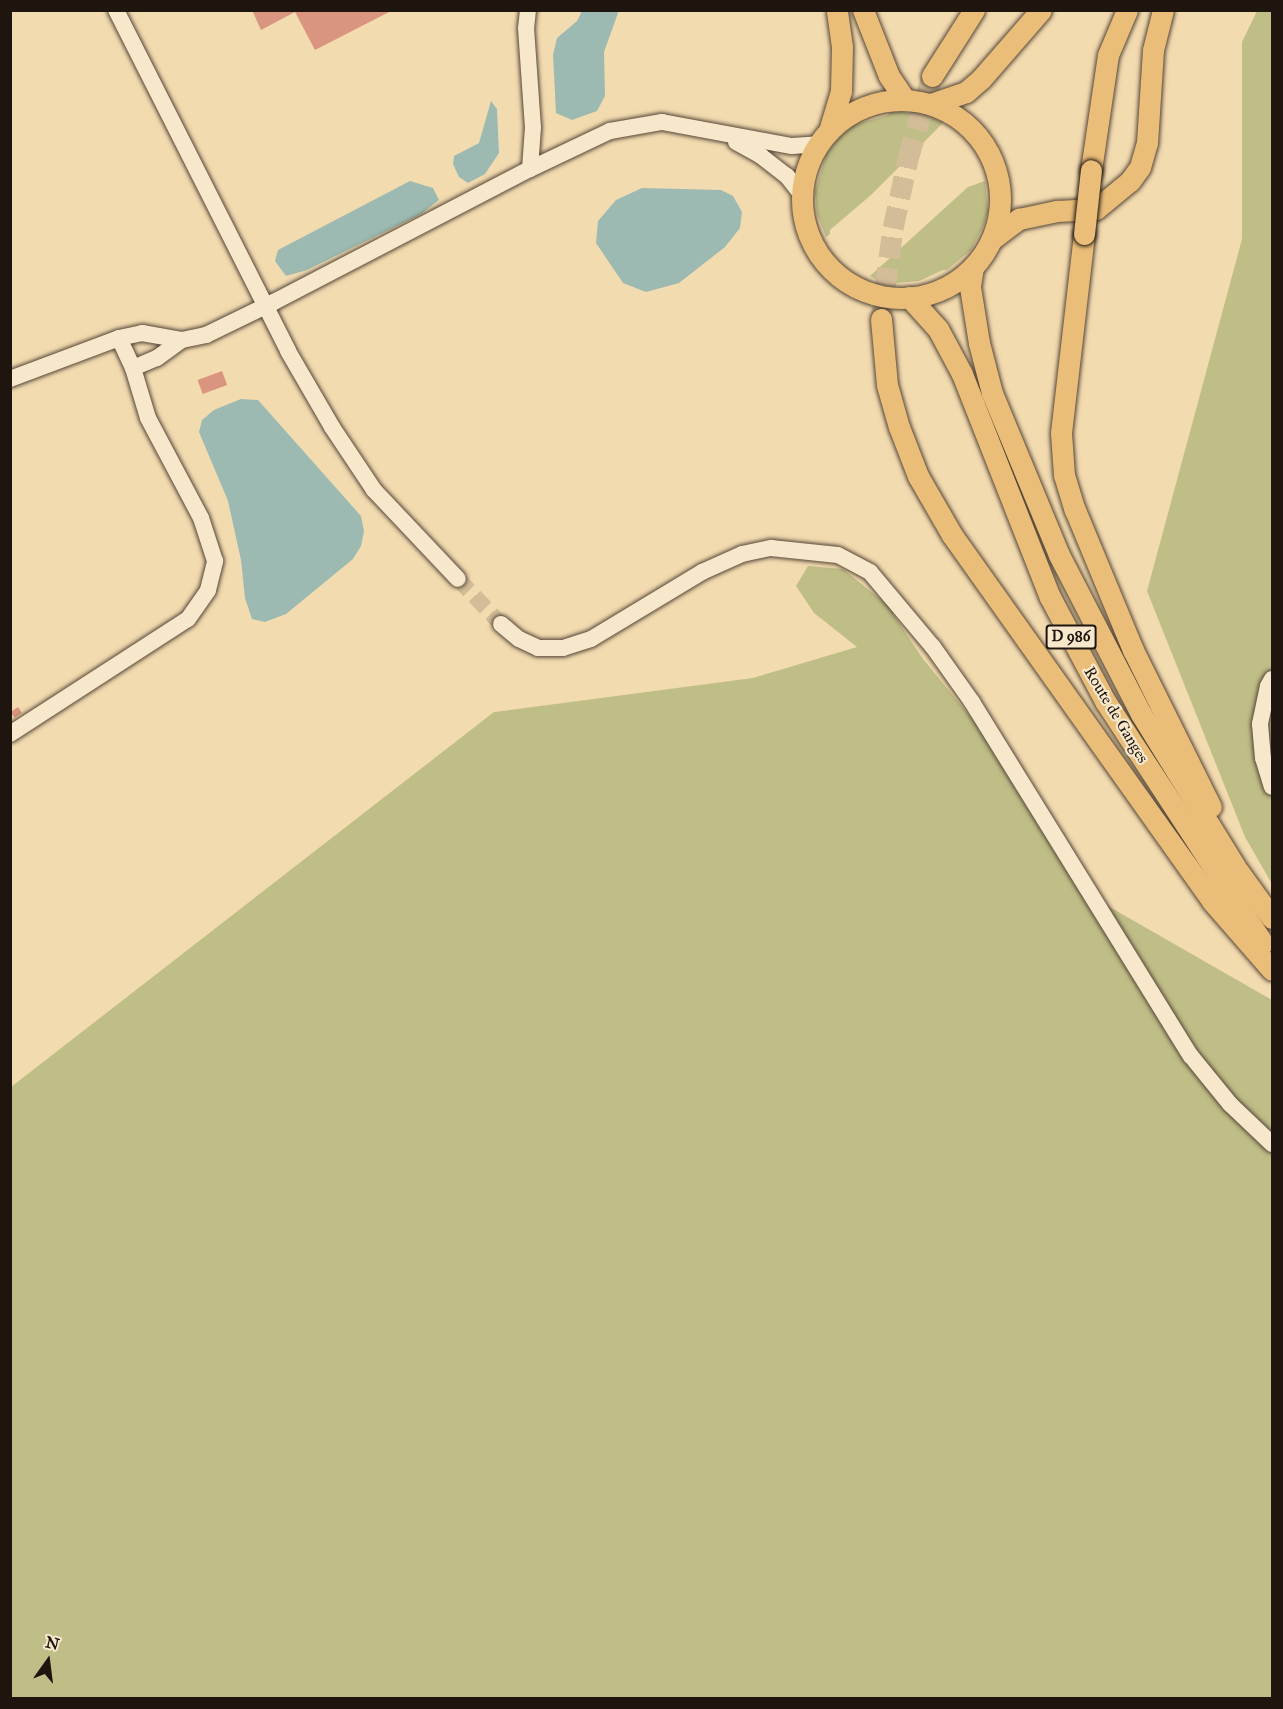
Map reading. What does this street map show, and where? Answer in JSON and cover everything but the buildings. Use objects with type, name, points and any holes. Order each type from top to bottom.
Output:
[{"type":"main road","points":[[837,10],[842,47],[841,91],[824,138],[807,168],[802,195],[805,222],[812,241],[823,259],[838,274],[855,286],[875,294],[909,297],[944,288],[973,267],[992,239],[1019,219],[1057,211],[1096,209],[1130,181],[1140,167],[1147,143],[1153,50],[1163,10]]},
{"type":"main road","points":[[863,10],[889,76],[906,100]]},
{"type":"main road","points":[[932,76],[974,10]]},
{"type":"main road","points":[[931,104],[966,92],[981,79],[1041,10]]},
{"type":"main road","points":[[1127,10],[1108,55],[1091,170],[1060,433],[1065,475],[1075,510],[1133,650],[1196,772],[1238,871]]},
{"type":"main road","points":[[824,138],[850,114],[877,103],[906,100],[931,104],[963,122],[977,135],[992,158],[999,184],[1000,203],[992,239]]},
{"type":"main road","name":"Route de Ganges","points":[[973,267],[970,287],[992,393],[1059,555],[1141,714],[1238,871],[1272,918]]},
{"type":"main road","name":"Route de Ganges","points":[[909,297],[938,329],[962,374],[1050,597],[1105,701],[1272,957]]},
{"type":"main road","points":[[881,319],[887,385],[898,427],[918,476],[952,535],[1212,901],[1272,969]]},
{"type":"street","points":[[116,10],[288,351],[374,490],[458,579]]},
{"type":"street","points":[[528,10],[526,28],[533,127],[530,169]]},
{"type":"street","points":[[133,368],[157,358],[182,340],[206,334],[266,306],[610,130],[662,122],[724,136],[792,146],[824,138]]},
{"type":"street","points":[[724,136],[761,156],[787,176],[802,195]]},
{"type":"street","points":[[10,379],[119,338],[142,333],[182,340]]},
{"type":"street","points":[[10,734],[188,618],[208,590],[215,561],[201,518],[148,418],[133,368],[119,338]]},
{"type":"street","points":[[501,624],[519,639],[538,648],[563,648],[591,639],[702,572],[742,554],[771,548],[838,555],[870,572],[933,647],[972,702],[1191,1056],[1230,1104],[1272,1144]]},
{"type":"street","points":[[1272,679],[1268,686],[1260,724],[1263,758],[1272,787]]},
{"type":"shaded area","points":[[1257,11],[1272,11],[1272,884],[1245,837],[1147,591],[1242,239],[1242,42]]},
{"type":"shaded area","points":[[891,111],[928,115],[943,123],[871,195],[830,230],[830,234],[826,237],[817,214],[815,192],[826,155],[838,138],[854,125],[888,115]]},
{"type":"shaded area","points":[[985,181],[988,212],[983,227],[971,250],[947,270],[919,281],[896,283],[877,280],[870,276],[968,187]]},
{"type":"shaded area","points":[[808,566],[843,569],[895,611],[893,614],[923,659],[983,732],[1080,890],[1272,1000],[1272,1698],[11,1698],[11,1087],[494,712],[753,678],[857,647],[814,613],[796,586]]},
{"type":"water","points":[[582,11],[618,11],[618,13],[604,52],[605,96],[597,111],[572,120],[556,113],[553,55],[557,38],[577,21]]},
{"type":"water","points":[[491,101],[497,109],[499,153],[485,174],[468,183],[459,177],[453,164],[454,156],[479,143]]},
{"type":"water","points":[[410,181],[433,188],[439,200],[421,214],[307,270],[286,276],[275,261],[278,250]]},
{"type":"water","points":[[642,188],[721,190],[733,196],[742,212],[740,228],[725,247],[679,283],[646,292],[623,283],[596,243],[598,221],[616,200]]},
{"type":"water","points":[[241,399],[258,400],[361,516],[364,531],[361,546],[353,559],[286,614],[265,622],[252,619],[245,598],[241,560],[228,501],[199,432],[202,420],[214,410]]},
{"type":"tunnel","points":[[881,319],[893,228],[908,159],[932,76]]},
{"type":"tunnel","points":[[458,579],[501,624]]}]
